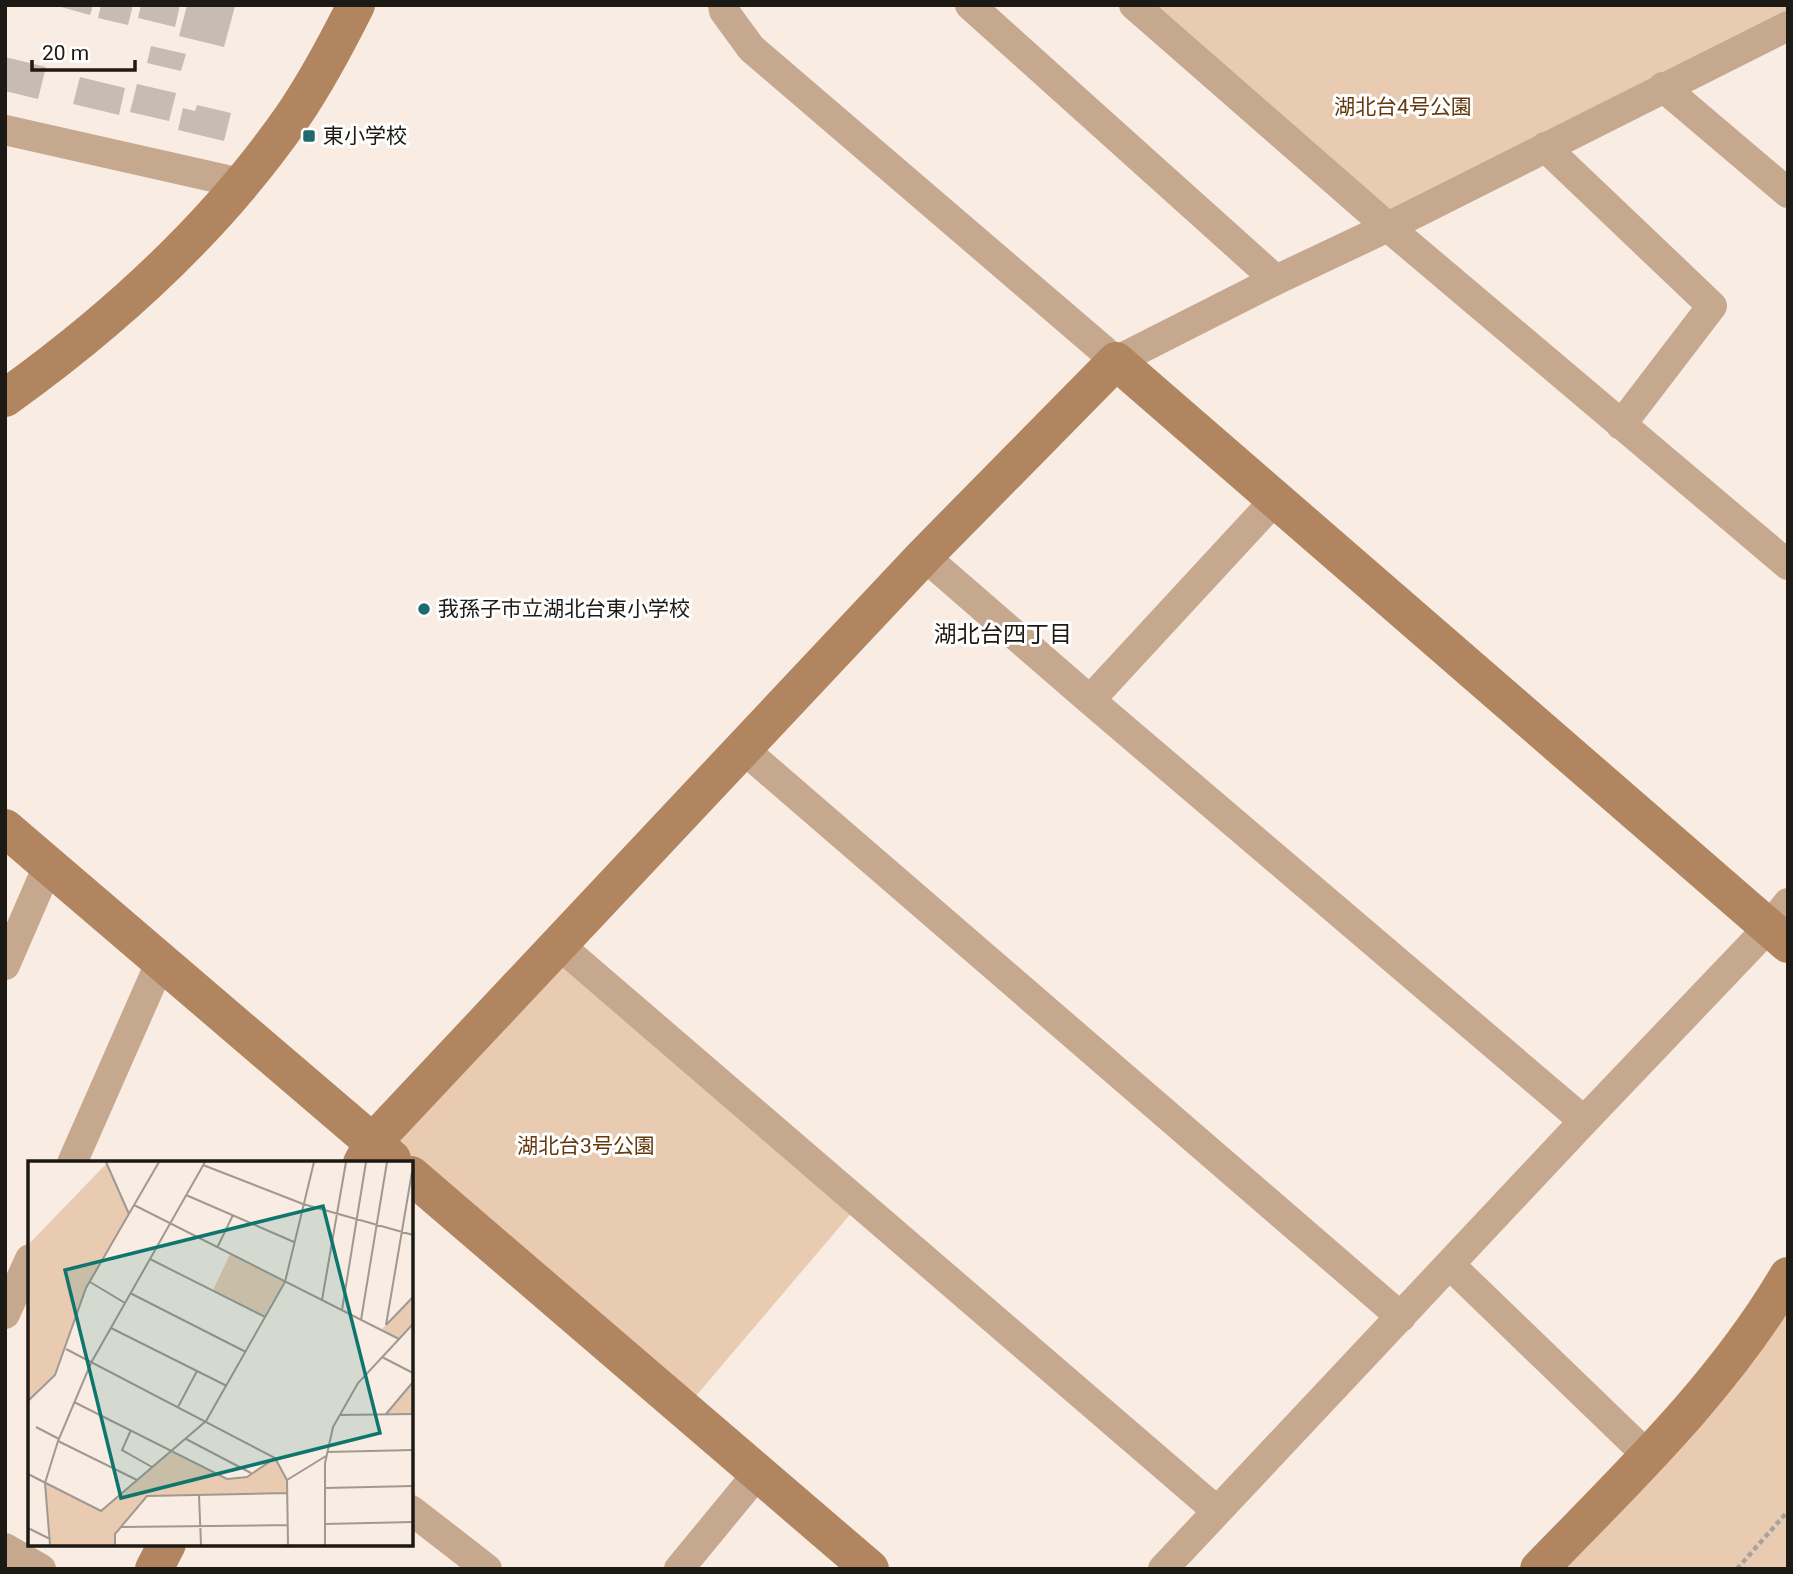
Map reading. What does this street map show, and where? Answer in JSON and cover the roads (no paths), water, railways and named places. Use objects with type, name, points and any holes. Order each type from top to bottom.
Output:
[{"type":"street","points":[[5,398],[60,359],[126,303],[180,251],[240,183],[293,116],[356,5]]},
{"type":"street","points":[[970,5],[1276,280]]},
{"type":"street","points":[[1134,5],[1388,228],[1788,565]]},
{"type":"street","points":[[729,7],[751,48],[1274,500],[1782,924],[1584,1121],[1163,1569]]},
{"type":"street","points":[[5,828],[161,961],[377,1156],[558,944],[924,556],[1116,361],[1276,280],[1388,228],[1788,26]]},
{"type":"street","points":[[1663,87],[1788,193]]},
{"type":"street","points":[[5,130],[240,183]]},
{"type":"street","points":[[1545,147],[1712,306],[1621,425]]},
{"type":"street","points":[[1090,700],[1274,500]]},
{"type":"street","points":[[924,556],[1584,1121]]},
{"type":"street","points":[[742,748],[1401,1317]]},
{"type":"street","points":[[5,965],[48,866]]},
{"type":"street","points":[[558,944],[1217,1511]]},
{"type":"street","points":[[73,1161],[161,961]]},
{"type":"street","points":[[413,1177],[870,1569]]},
{"type":"street","points":[[5,1314],[28,1263]]},
{"type":"street","points":[[1450,1265],[1648,1456]]},
{"type":"street","points":[[1539,1569],[1679,1424],[1760,1320],[1788,1276]]},
{"type":"street","points":[[680,1569],[758,1473]]},
{"type":"street","points":[[413,1512],[487,1569]]},
{"type":"street","points":[[154,1569],[166,1546]]},
{"type":"street","points":[[5,1548],[41,1569]]},
{"type":"place","name":"東小学校","points":[[309,136]]},
{"type":"place","name":"我孫子市立湖北台東小学校","points":[[424,609]]},
{"type":"district","name":"湖北台四丁目","points":[[1003,634]]},
{"type":"park label","name":"湖北台4号公園","points":[[1403,107]]},
{"type":"park label","name":"湖北台3号公園","points":[[586,1146]]}]
